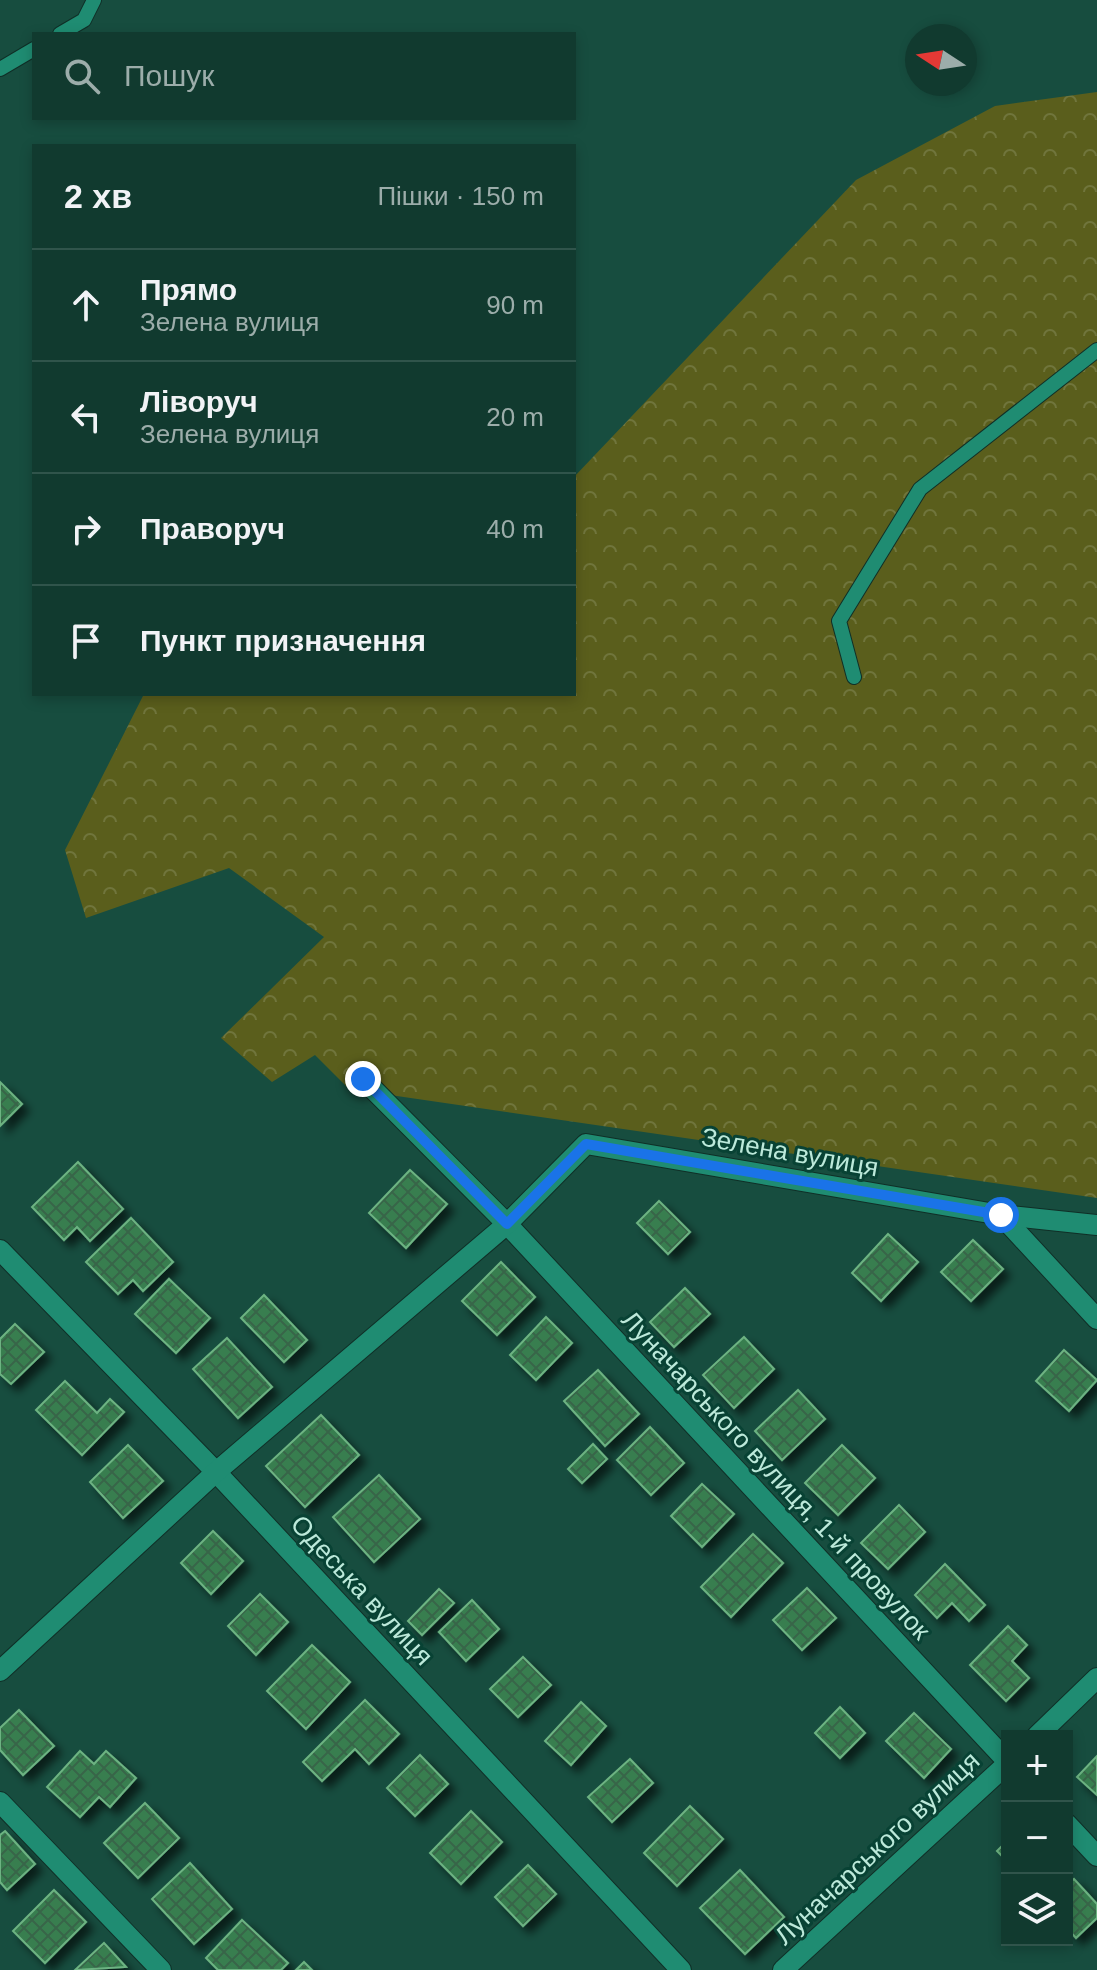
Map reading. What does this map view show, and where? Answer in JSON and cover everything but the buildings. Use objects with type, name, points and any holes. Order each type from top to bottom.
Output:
[{"type":"street","name":"Луначарського вулиця, 1-й провулок","points":[[363,1079],[507,1224],[1001,1757]]},
{"type":"street","name":"Зелена вулиця","points":[[507,1224],[586,1144],[1001,1215],[1097,1225]]},
{"type":"street","points":[[1001,1215],[1097,1319]]},
{"type":"street","points":[[0,1671],[216,1472],[507,1224]]},
{"type":"street","name":"Одеська вулиця","points":[[0,1250],[216,1472],[681,1970]]},
{"type":"street","points":[[1043,1730],[1097,1678]]},
{"type":"street","name":"Луначарського вулиця","points":[[783,1970],[1001,1769]]},
{"type":"street","points":[[0,1802],[161,1970]]},
{"type":"street","points":[[1073,1830],[1097,1856]]},
{"type":"lane","points":[[63,32],[84,20],[94,0]]},
{"type":"lane","points":[[0,69],[32,50]]},
{"type":"lane","points":[[854,677],[839,621],[920,489],[1097,350]]},
{"type":"green space","points":[[1097,92],[1097,1198],[349,1089],[315,1055],[272,1082],[221,1038],[324,937],[229,868],[86,918],[65,850],[143,696],[576,696],[576,475],[856,180],[995,106]]},
{"type":"route","points":[[363,1079],[507,1224],[586,1144],[1001,1215]]}]
